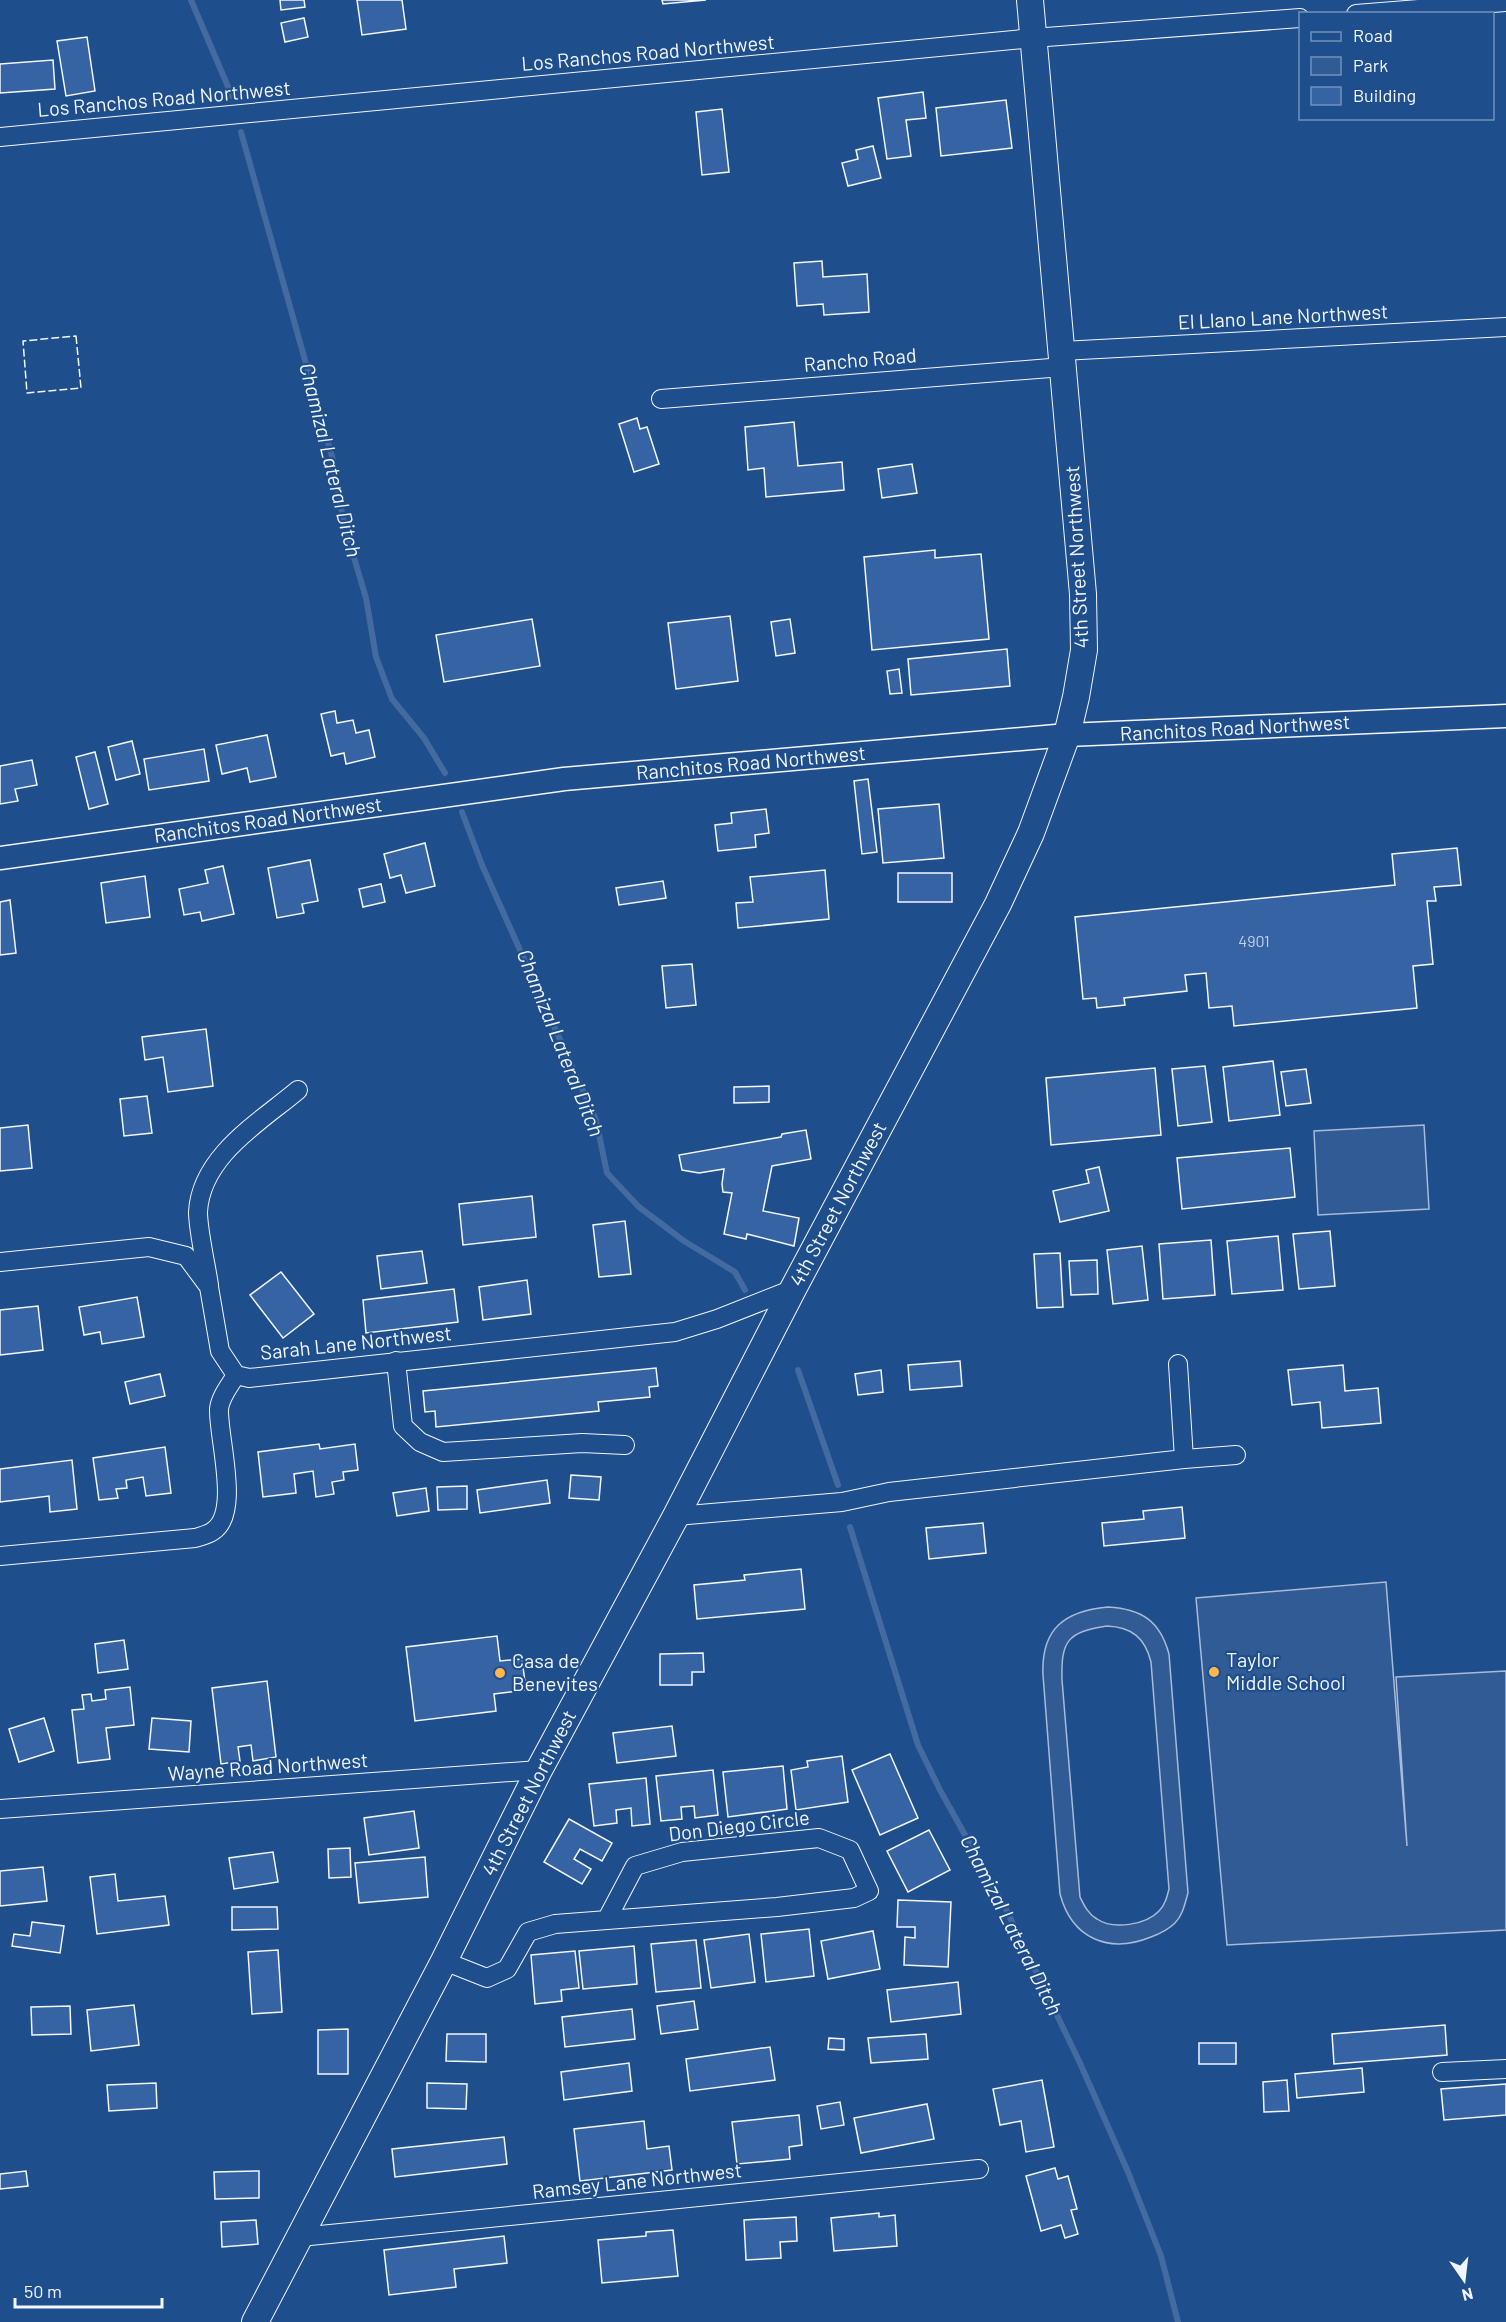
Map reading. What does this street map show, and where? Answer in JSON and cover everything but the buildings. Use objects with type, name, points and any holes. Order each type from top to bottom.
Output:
[{"type":"main road","name":"4th Street Northwest","points":[[255,2322],[444,1961],[539,1770],[676,1516],[793,1289],[998,904],[1031,833],[1067,735],[1084,650],[1083,594],[1030,0]]},
{"type":"street","points":[[1381,12],[1506,2]]},
{"type":"street","name":"Los Ranchos Road Northwest","points":[[0,137],[1033,38],[1299,18]]},
{"type":"street","name":"El Llano Lane Northwest","points":[[1063,359],[1506,327]]},
{"type":"street","name":"Rancho Road","points":[[661,399],[1063,359]]},
{"type":"street","name":"Ranchitos Road Northwest","points":[[0,858],[527,784],[1067,735],[1506,716]]},
{"type":"street","points":[[209,1287],[198,1212],[205,1180],[228,1148],[298,1090]]},
{"type":"street","name":"Sarah Lane Northwest","points":[[0,1262],[149,1247],[186,1256],[209,1287],[220,1351],[236,1375],[249,1377],[675,1332],[717,1319],[793,1289]]},
{"type":"street","points":[[396,1361],[403,1426],[420,1442],[443,1452],[582,1443],[625,1445]]},
{"type":"street","points":[[1178,1364],[1184,1459]]},
{"type":"street","points":[[0,1556],[195,1538],[214,1531],[226,1511],[228,1493],[219,1407],[236,1375]]},
{"type":"street","points":[[676,1516],[842,1502],[889,1492],[1236,1455]]},
{"type":"street","name":"Wayne Road Northwest","points":[[0,1809],[539,1770]]},
{"type":"street","name":"Don Diego Circle","points":[[444,1961],[487,1978],[507,1969],[528,1932],[555,1924],[674,1916],[810,1903],[854,1898],[869,1891],[850,1850],[819,1838],[682,1852],[635,1866],[607,1920]]},
{"type":"street","points":[[1442,2072],[1506,2069]]},
{"type":"street","name":"Ramsey Lane Northwest","points":[[300,2237],[979,2169]]},
{"type":"green space","points":[[1424,1125],[1429,1209],[1318,1215],[1314,1131]]},
{"type":"green space","points":[[1386,1582],[1407,1846],[1396,1677],[1506,1671],[1506,1930],[1227,1945],[1196,1598]]},
{"type":"green space","points":[[1120,1608],[1140,1614],[1155,1625],[1169,1654],[1188,1893],[1180,1916],[1170,1927],[1151,1937],[1121,1944],[1094,1939],[1083,1932],[1073,1922],[1060,1894],[1043,1659],[1051,1634],[1058,1625],[1068,1618],[1092,1609]],"holes":[[[1116,1627],[1136,1635],[1145,1646],[1151,1662],[1169,1889],[1163,1906],[1153,1916],[1138,1923],[1120,1925],[1104,1922],[1094,1917],[1080,1897],[1062,1680],[1065,1647],[1075,1635],[1094,1628]]]},
{"type":"waterway","name":"Chamizal Lateral Ditch","points":[[191,0],[232,96]]},
{"type":"waterway","name":"Chamizal Lateral Ditch","points":[[241,132],[333,460],[344,524],[366,598],[376,657],[392,699],[424,738],[445,773]]},
{"type":"waterway","name":"Chamizal Lateral Ditch","points":[[462,812],[482,865],[596,1120],[607,1173],[639,1207],[684,1241],[735,1272],[745,1290]]},
{"type":"waterway","name":"Chamizal Lateral Ditch","points":[[798,1370],[838,1485]]},
{"type":"waterway","name":"Chamizal Lateral Ditch","points":[[850,1527],[918,1745],[940,1790],[1004,1905],[1080,2063],[1128,2172],[1161,2256],[1178,2322]]},
{"type":"fence","points":[[76,336],[81,388],[27,393],[23,341],[76,336]]},
{"type":"place","name":"Taylor Middle School","points":[[1214,1672]]},
{"type":"place","name":"Casa de Benevites","points":[[500,1673]]}]
